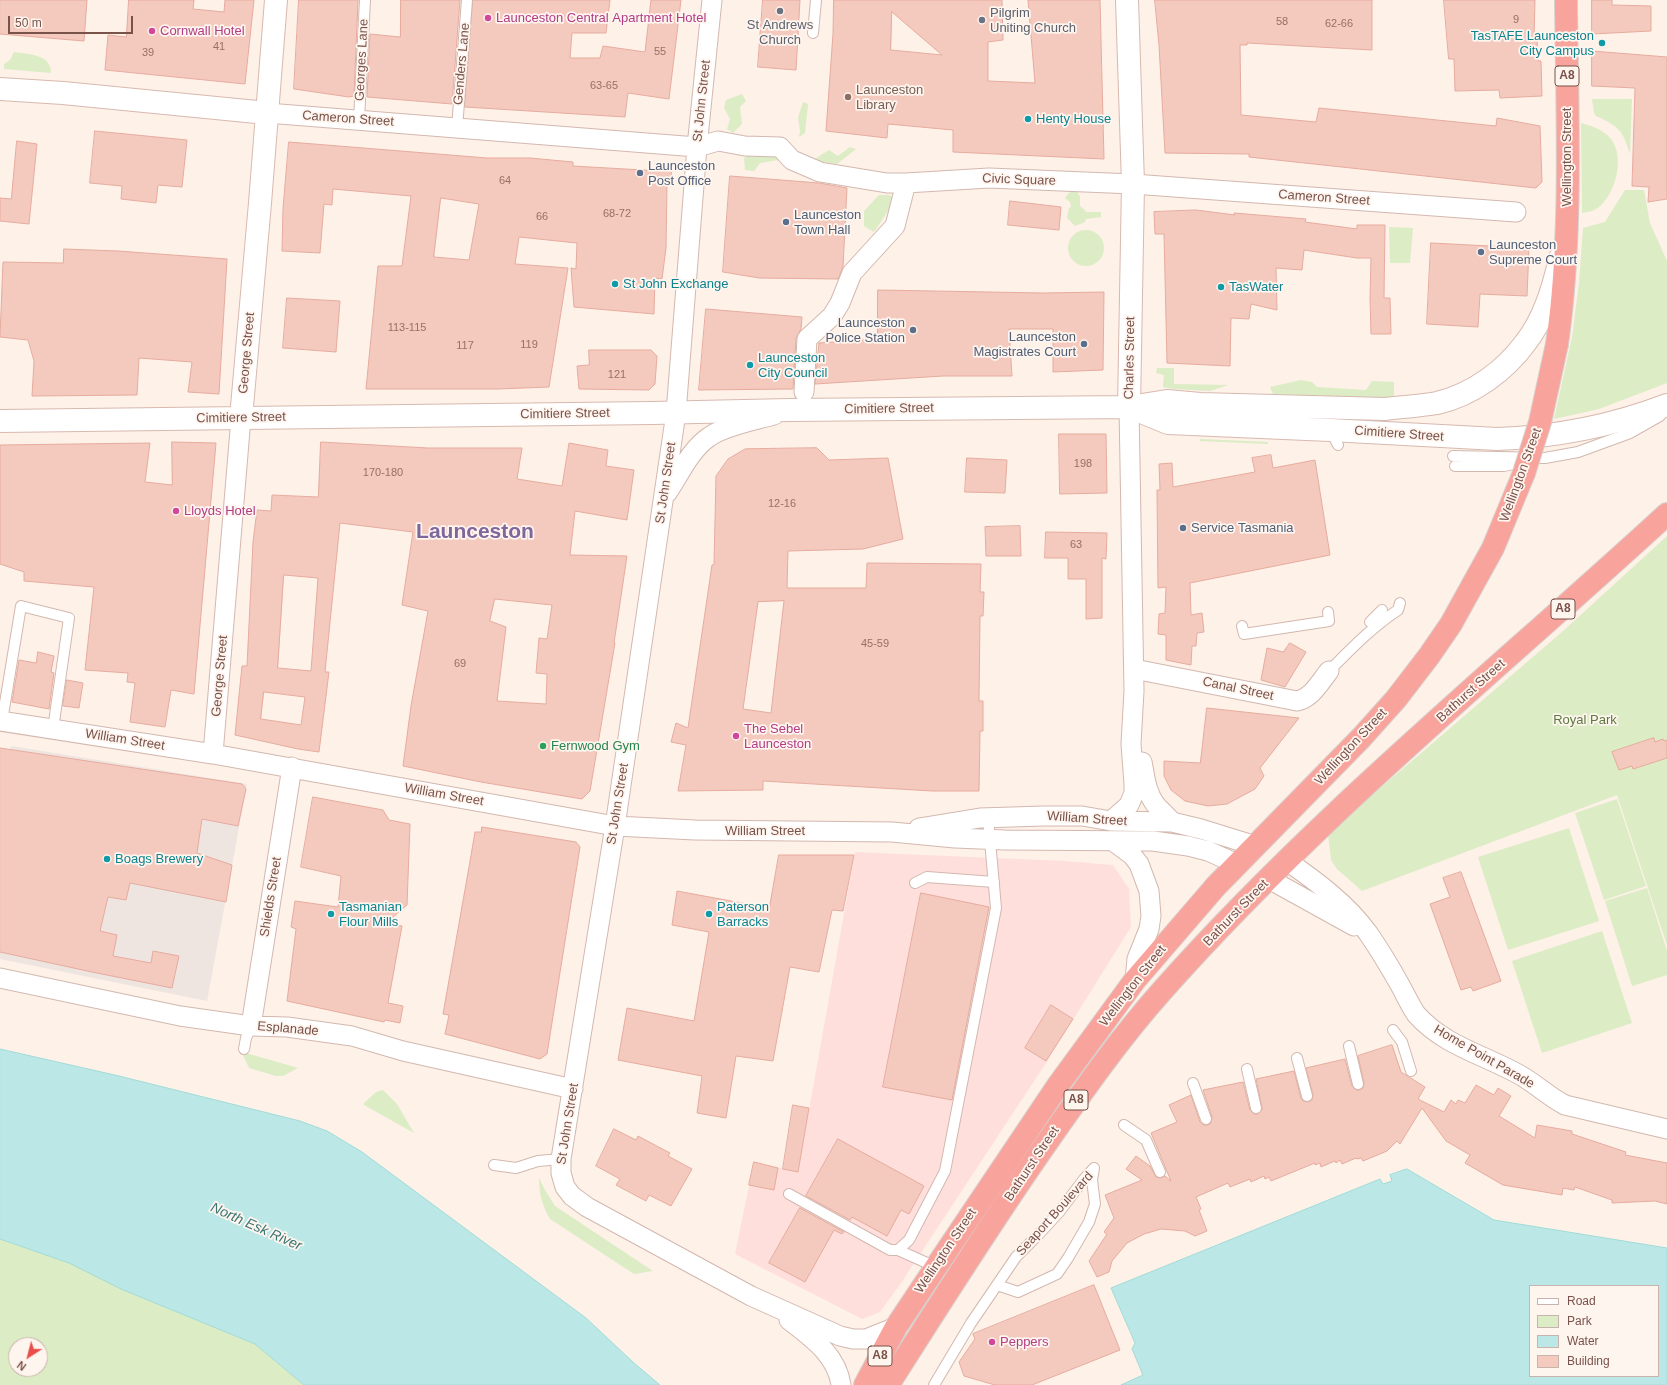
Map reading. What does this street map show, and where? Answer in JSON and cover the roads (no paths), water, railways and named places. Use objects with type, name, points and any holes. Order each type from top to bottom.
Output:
[{"type":"highway","name":"Wellington Street","points":[[865,1385],[896,1327],[936,1267],[1060,1084],[1135,980],[1184,922],[1237,864],[1361,738],[1396,699],[1451,624],[1493,548],[1524,473],[1540,422],[1557,344],[1565,281],[1565,233],[1568,193],[1566,0]]},
{"type":"highway","name":"Bathurst Street","points":[[888,1385],[1014,1189],[1106,1058],[1160,993],[1234,914],[1317,830],[1616,562],[1667,514]]},
{"type":"highway","points":[[1256,846],[1287,861]]},
{"type":"highway","points":[[1237,864],[1269,879]]},
{"type":"main road","name":"George Street","points":[[241,418],[276,0]]},
{"type":"main road","name":"Charles Street","points":[[1127,0],[1133,184],[1129,407]]},
{"type":"main road","name":"Cameron Street","points":[[0,88],[267,114]]},
{"type":"main road","name":"Cimitiere Street","points":[[0,421],[676,413],[790,410],[1129,407],[1167,401],[1208,404],[1385,408],[1429,404],[1455,397],[1471,390],[1499,371],[1527,342],[1535,328],[1550,292],[1560,260],[1565,233]]},
{"type":"main road","name":"Cimitiere Street","points":[[1129,407],[1168,423],[1334,438],[1497,439],[1524,438],[1576,431],[1626,419],[1667,405]]},
{"type":"street","name":"St John Street","points":[[712,0],[697,147],[676,413],[615,826],[574,1089],[561,1159],[561,1173],[565,1187],[572,1196],[587,1207],[770,1305],[840,1336],[853,1339],[866,1340],[896,1327]]},
{"type":"street","name":"Cameron Street","points":[[267,114],[697,147]]},
{"type":"street","name":"Civic Square","points":[[697,147],[718,141],[745,146],[780,147],[792,160],[820,172],[887,182],[906,183],[989,178],[1133,184]]},
{"type":"street","points":[[804,392],[807,339],[832,316],[840,303],[852,273],[895,226],[906,183]]},
{"type":"street","name":"Cameron Street","points":[[1133,184],[1516,212]]},
{"type":"street","name":"Charles Street","points":[[1111,821],[1129,805],[1134,793],[1131,744],[1134,669],[1129,407]]},
{"type":"street","points":[[664,500],[689,458],[709,437],[726,429],[790,410]]},
{"type":"street","name":"George Street","points":[[213,754],[241,418]]},
{"type":"street","name":"Canal Street","points":[[1134,669],[1297,701],[1303,700],[1309,696],[1329,671]]},
{"type":"street","name":"Charles Street","points":[[1133,715],[1146,783],[1155,803],[1172,822]]},
{"type":"street","name":"William Street","points":[[1,721],[213,754],[615,826],[695,830],[892,832],[990,840],[1153,841],[1188,846],[1208,851],[1237,864]]},
{"type":"street","name":"Shields Street","points":[[251,1026],[292,768]]},
{"type":"street","name":"William Street","points":[[892,832],[988,818],[1082,816],[1111,821],[1172,822],[1201,829],[1256,846]]},
{"type":"street","points":[[1113,841],[1132,855],[1139,864],[1145,878],[1150,897],[1151,916],[1149,929],[1137,959],[1135,980]]},
{"type":"street","name":"Home Point Parade","points":[[1287,861],[1330,894],[1368,933],[1416,1013],[1429,1026],[1443,1036],[1466,1050],[1492,1060],[1521,1075],[1553,1099],[1565,1105],[1667,1128]]},
{"type":"street","points":[[1269,879],[1368,933]]},
{"type":"street","name":"Esplanade","points":[[0,978],[180,1016],[251,1026],[287,1027],[352,1036],[403,1051],[574,1089]]},
{"type":"street","points":[[770,1305],[822,1348],[836,1366],[841,1385]]},
{"type":"lane","name":"Georges Lane","points":[[359,120],[365,0]]},
{"type":"lane","name":"Genders Lane","points":[[457,128],[467,0]]},
{"type":"lane","points":[[812,33],[816,0]]},
{"type":"lane","points":[[1545,458],[1513,457],[1454,461],[1504,466],[1578,452],[1604,444],[1645,426],[1667,412]]},
{"type":"lane","points":[[1497,439],[1513,457]]},
{"type":"lane","points":[[1,721],[21,606],[69,618],[53,729]]},
{"type":"lane","points":[[1399,606],[1346,660],[1329,671],[1343,648],[1382,611],[1399,606]]},
{"type":"lane","points":[[1242,626],[1244,634],[1329,621],[1328,612]]},
{"type":"lane","points":[[898,1250],[908,1240],[945,1171],[996,908],[988,818]]},
{"type":"lane","points":[[915,884],[928,877],[994,882]]},
{"type":"lane","points":[[244,1049],[246,1038],[251,1026]]},
{"type":"lane","points":[[1393,1030],[1402,1042],[1412,1071]]},
{"type":"lane","points":[[1349,1046],[1358,1084]]},
{"type":"lane","points":[[1298,1058],[1307,1096]]},
{"type":"lane","points":[[1246,1069],[1256,1108]]},
{"type":"lane","points":[[1193,1083],[1206,1119]]},
{"type":"lane","points":[[1124,1125],[1146,1140],[1160,1172]]},
{"type":"lane","points":[[494,1165],[516,1168],[538,1161],[561,1159]]},
{"type":"lane","name":"Seaport Boulevard","points":[[934,1385],[971,1324],[997,1285],[1016,1257],[1038,1236],[1060,1211],[1094,1168],[1092,1180],[1095,1204],[1088,1222],[1057,1274],[1018,1292],[997,1285]]},
{"type":"lane","points":[[789,1194],[890,1250],[898,1250],[936,1267]]},
{"type":"water","name":"North Esk River","points":[[0,1049],[119,1076],[300,1121],[327,1131],[362,1152],[586,1318],[660,1385],[304,1385],[255,1344],[121,1289],[69,1263],[0,1239]]},
{"type":"water","points":[[1407,1169],[1494,1220],[1667,1248],[1667,1385],[1121,1385],[1143,1375],[1132,1349],[1135,1343],[1111,1288],[1380,1179],[1383,1184],[1392,1181],[1390,1175]]},
{"type":"place","name":"St Andrews Church","points":[[780,11]]},
{"type":"place","name":"Launceston Central Apartment Hotel","points":[[488,18]]},
{"type":"place","name":"Pilgrim Uniting Church","points":[[982,20]]},
{"type":"place","name":"Cornwall Hotel","points":[[152,31]]},
{"type":"place","name":"TasTAFE Launceston City Campus","points":[[1602,43]]},
{"type":"place","name":"Launceston Library","points":[[848,97]]},
{"type":"place","name":"Henty House","points":[[1028,119]]},
{"type":"place","name":"Launceston Post Office","points":[[640,173]]},
{"type":"place","name":"Launceston Town Hall","points":[[786,222]]},
{"type":"place","name":"Launceston Supreme Court","points":[[1481,252]]},
{"type":"place","name":"St John Exchange","points":[[615,284]]},
{"type":"place","name":"TasWater","points":[[1221,287]]},
{"type":"place","name":"Launceston Police Station","points":[[913,330]]},
{"type":"place","name":"Launceston Magistrates Court","points":[[1084,344]]},
{"type":"place","name":"Launceston City Council","points":[[750,365]]},
{"type":"place","name":"Lloyds Hotel","points":[[176,511]]},
{"type":"place","name":"Service Tasmania","points":[[1183,528]]},
{"type":"place","name":"The Sebel Launceston","points":[[736,736]]},
{"type":"place","name":"Fernwood Gym","points":[[543,746]]},
{"type":"place","name":"Boags Brewery","points":[[107,859]]},
{"type":"place","name":"Tasmanian Flour Mills","points":[[331,914]]},
{"type":"place","name":"Paterson Barracks","points":[[709,914]]},
{"type":"place","name":"Peppers","points":[[992,1342]]},
{"type":"district","name":"Launceston","points":[[475,532]]},
{"type":"park label","name":"Royal Park","points":[[1585,720]]}]
